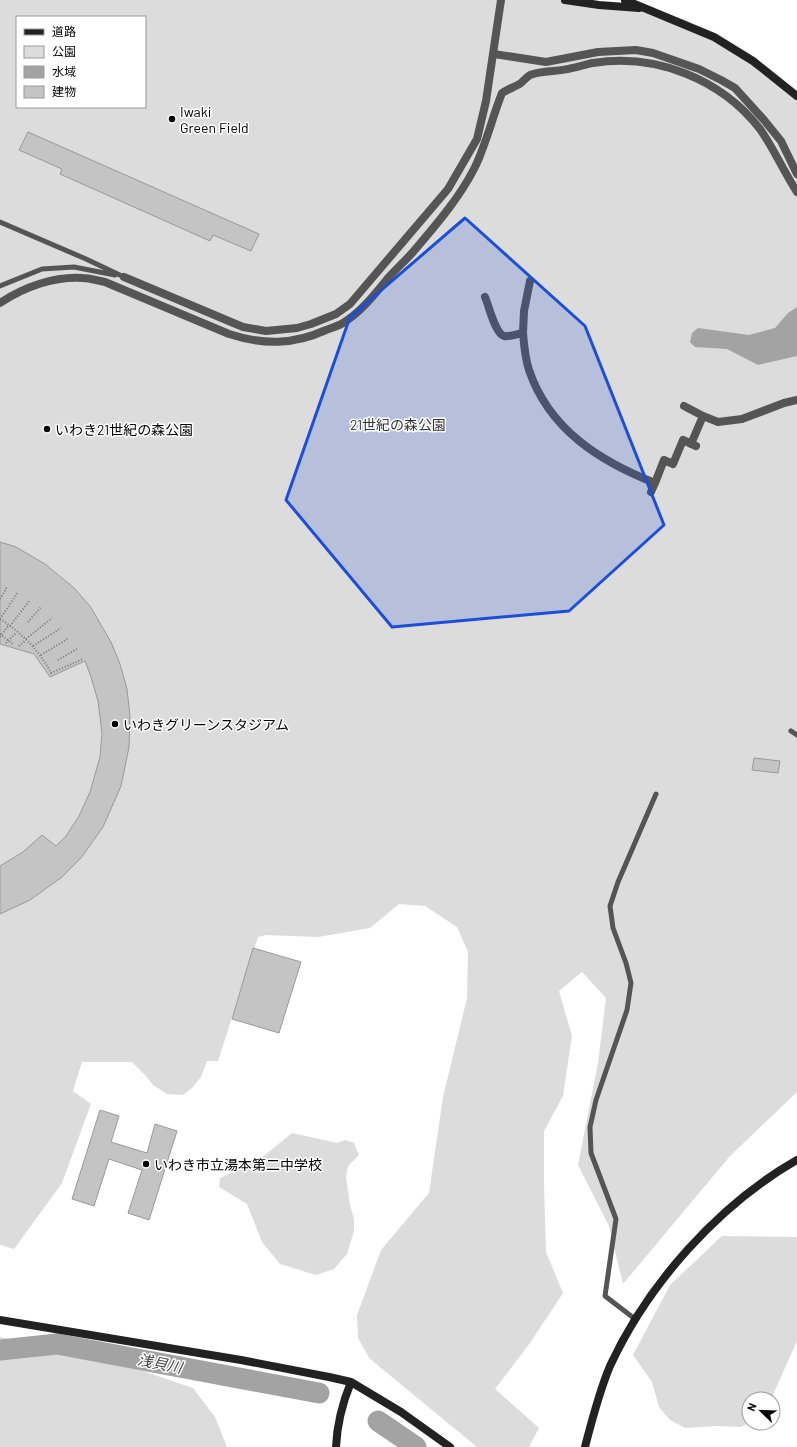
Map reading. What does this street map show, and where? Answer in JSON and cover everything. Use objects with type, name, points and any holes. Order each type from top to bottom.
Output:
[{"type":"street","points":[[124,277],[243,327],[266,331],[297,328],[324,320],[350,304],[448,189],[477,139],[486,101],[501,0]]},
{"type":"street","points":[[565,0],[599,6],[645,8]]},
{"type":"street","points":[[625,0],[714,37],[753,61],[797,96]]},
{"type":"street","points":[[494,54],[546,62],[598,52],[636,50],[653,53],[699,69],[735,88],[781,141],[797,174]]},
{"type":"street","points":[[0,303],[12,295],[46,282],[83,278],[105,282],[244,339],[272,342],[291,342],[308,338],[342,323],[366,303],[454,202],[481,155],[502,93],[520,83],[530,75],[562,71],[592,63],[631,61],[674,68],[690,74],[712,87],[736,104],[759,128],[797,192]]},
{"type":"street","points":[[530,281],[524,311],[522,334],[525,354],[534,383],[545,403],[562,425],[593,453],[654,483]]},
{"type":"street","points":[[485,297],[497,331],[506,336],[522,334]]},
{"type":"street","points":[[684,406],[718,422],[742,419],[797,400]]},
{"type":"street","points":[[651,492],[664,460],[673,464],[683,440],[694,445],[703,416]]},
{"type":"street","points":[[584,1447],[596,1406],[610,1368],[624,1338],[650,1297],[672,1268],[698,1239],[727,1211],[758,1185],[797,1160]]},
{"type":"street","points":[[0,1320],[329,1376],[350,1382],[401,1412],[450,1447]]},
{"type":"street","points":[[336,1447],[337,1427],[350,1382]]},
{"type":"lane","points":[[0,222],[124,277]]},
{"type":"lane","points":[[0,286],[42,268],[74,267],[124,277]]},
{"type":"lane","points":[[791,731],[797,735]]},
{"type":"lane","points":[[636,1319],[605,1296],[616,1219],[591,1153],[590,1127],[596,1100],[627,1010],[631,983],[626,963],[612,928],[610,906],[618,882],[656,794]]},
{"type":"path","points":[[0,599],[7,587]]},
{"type":"path","points":[[18,592],[0,619],[33,646],[41,655],[51,673],[83,659]]},
{"type":"path","points":[[14,645],[0,635],[30,600]]},
{"type":"path","points":[[28,622],[41,608]]},
{"type":"path","points":[[19,646],[52,618]]},
{"type":"path","points":[[33,646],[61,628]]},
{"type":"path","points":[[6,644],[16,633]]},
{"type":"path","points":[[41,655],[69,638]]},
{"type":"path","points":[[58,660],[77,649]]},
{"type":"highlighted area","points":[[465,218],[585,326],[664,525],[569,611],[392,627],[286,500],[350,317]]},
{"type":"green space","name":"21世紀の森公園","points":[[0,0],[565,0],[645,8],[714,37],[797,96],[797,1092],[730,1156],[623,1284],[609,1226],[578,1165],[598,1063],[606,998],[582,972],[559,991],[572,1036],[563,1096],[544,1131],[544,1183],[546,1252],[563,1293],[530,1343],[495,1389],[539,1428],[529,1447],[477,1447],[370,1359],[358,1338],[357,1315],[381,1250],[429,1193],[443,1097],[467,998],[468,952],[457,927],[425,906],[399,904],[370,928],[318,937],[266,935],[258,937],[218,1061],[207,1061],[201,1077],[192,1088],[183,1095],[167,1094],[153,1085],[132,1062],[82,1062],[73,1091],[91,1104],[62,1183],[14,1249],[0,1245]]},
{"type":"green space","points":[[292,1133],[337,1143],[345,1140],[354,1143],[359,1155],[348,1166],[346,1177],[350,1205],[354,1219],[354,1231],[347,1254],[334,1269],[316,1275],[280,1264],[262,1242],[247,1204],[219,1187],[220,1178],[259,1160]]},
{"type":"green space","points":[[722,1236],[797,1237],[797,1341],[775,1391],[741,1391],[741,1427],[718,1426],[685,1428],[670,1420],[659,1407],[652,1382],[633,1355],[670,1285]]},
{"type":"green space","points":[[0,1337],[143,1371],[193,1388],[215,1417],[227,1447],[0,1447]]},
{"type":"water","points":[[797,307],[797,356],[758,365],[727,349],[695,347],[690,342],[692,333],[698,328],[749,335],[775,328],[788,313]]},
{"type":"building","points":[[28,132],[259,234],[251,251],[213,235],[210,241],[60,174],[62,169],[19,150]]},
{"type":"building","name":"いわきグリーンスタジアム","points":[[0,542],[16,547],[45,564],[74,588],[90,606],[111,642],[120,664],[127,689],[130,716],[129,747],[121,786],[103,827],[81,858],[62,877],[30,900],[0,914],[0,866],[23,852],[42,835],[56,846],[66,836],[79,816],[90,792],[100,757],[102,733],[98,701],[85,661],[50,677],[34,654],[0,644]]},
{"type":"building","points":[[754,758],[780,761],[778,773],[752,770]]},
{"type":"building","points":[[253,948],[301,962],[279,1033],[232,1019]]},
{"type":"building","name":"いわき市立湯本第二中学校","points":[[100,1110],[119,1116],[111,1142],[147,1153],[155,1124],[177,1131],[149,1220],[128,1213],[142,1170],[109,1159],[94,1206],[72,1199]]},
{"type":"waterway","name":"浅貝川","points":[[0,1350],[57,1344],[319,1393]]},
{"type":"waterway","name":"浅貝川","points":[[378,1421],[416,1447]]},
{"type":"place","name":"Iwaki Green Field","points":[[172,119]]},
{"type":"place","name":"いわき21世紀の森公園","points":[[47,429]]},
{"type":"place","name":"いわきグリーンスタジアム","points":[[115,724]]},
{"type":"place","name":"いわき市立湯本第二中学校","points":[[146,1164]]}]
